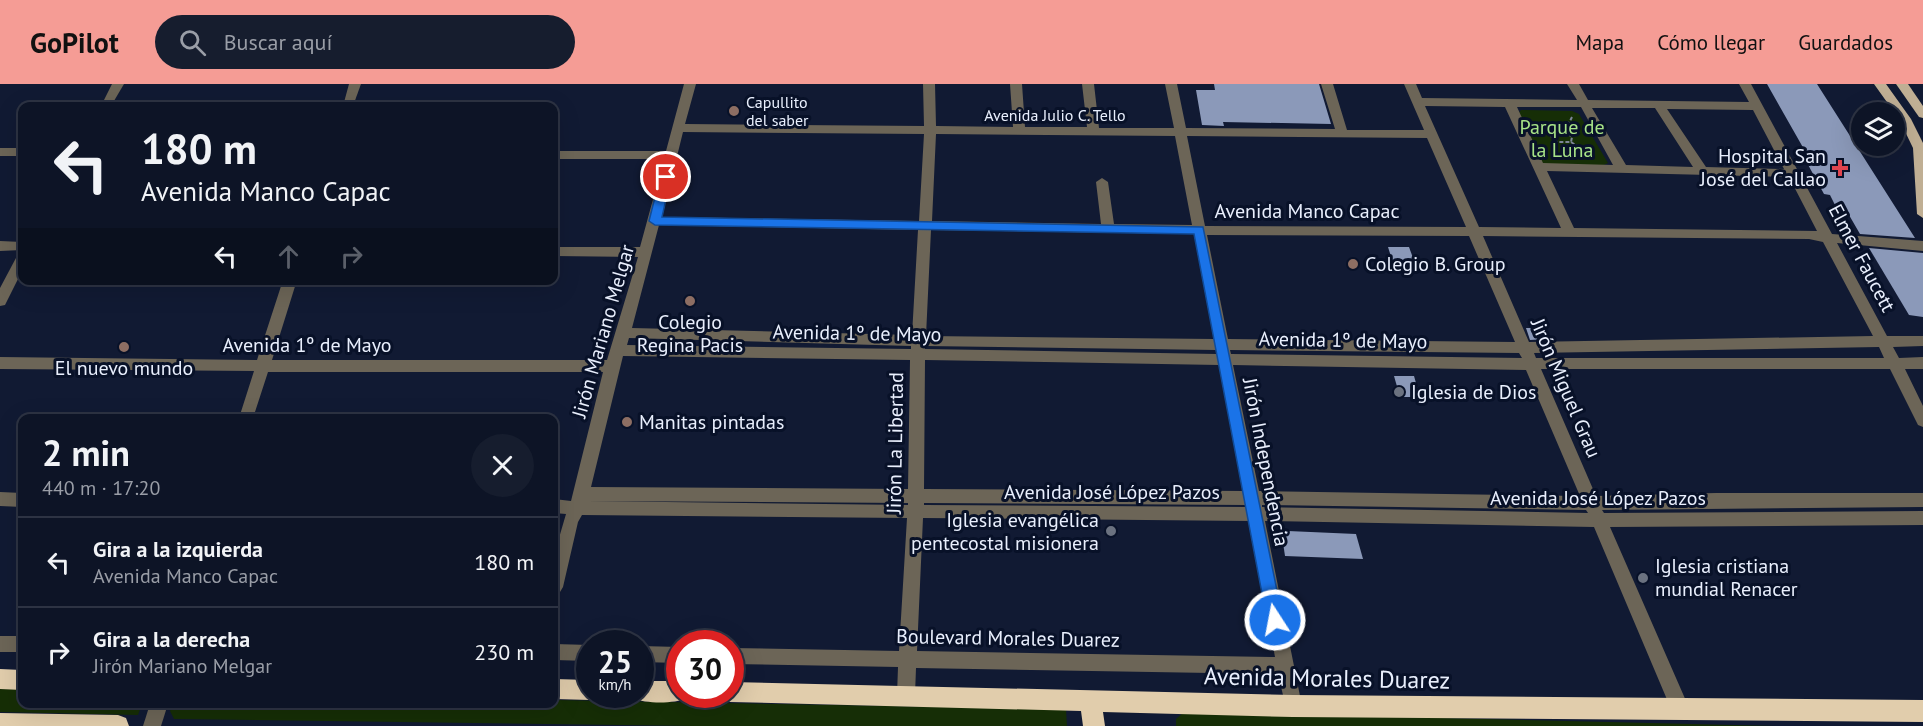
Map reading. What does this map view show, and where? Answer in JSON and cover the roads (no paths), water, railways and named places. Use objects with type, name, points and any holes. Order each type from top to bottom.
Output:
[{"type":"highway","points":[[0,680],[18,680]]},
{"type":"highway","points":[[558,689],[576,690]]},
{"type":"highway","name":"Avenida Morales Duarez","points":[[744,692],[1293,706],[1923,711]]},
{"type":"highway","points":[[1091,700],[1094,726]]},
{"type":"highway","points":[[0,724],[118,726]]},
{"type":"main road","points":[[1880,84],[1916,140],[1921,158],[1923,214]]},
{"type":"main road","points":[[1902,84],[1923,114]]},
{"type":"street","points":[[108,102],[118,84]]},
{"type":"street","points":[[349,102],[355,84]]},
{"type":"street","name":"Jirón Mariano Melgar","points":[[558,570],[570,521],[579,501],[613,366],[647,252],[690,84]]},
{"type":"street","name":"Jirón La Libertad","points":[[906,695],[915,503],[918,348],[930,131],[930,84]]},
{"type":"street","points":[[1016,84],[1019,131]]},
{"type":"street","points":[[1088,84],[1093,131]]},
{"type":"street","name":"Jirón Independencia","points":[[1171,84],[1293,706]]},
{"type":"street","points":[[1327,84],[1342,132]]},
{"type":"street","name":"Jirón Miguel Grau","points":[[1410,84],[1681,710]]},
{"type":"street","points":[[1573,84],[1622,169]]},
{"type":"street","name":"Elmer Faucett","points":[[1745,84],[1895,364],[1923,421]]},
{"type":"street","points":[[1418,102],[1584,102],[1757,106]]},
{"type":"street","points":[[1509,102],[1569,232]]},
{"type":"street","points":[[1658,104],[1702,171]]},
{"type":"street","name":"Avenida Julio C. Tello","points":[[678,128],[1432,134]]},
{"type":"street","points":[[0,152],[18,152]]},
{"type":"street","points":[[558,155],[671,155]]},
{"type":"street","points":[[1539,167],[1792,173]]},
{"type":"street","points":[[1102,182],[1108,229]]},
{"type":"street","name":"Avenida Manco Capac","points":[[655,221],[1108,229],[1809,234],[1827,238],[1923,246]]},
{"type":"street","points":[[0,246],[18,246]]},
{"type":"street","points":[[558,251],[647,252]]},
{"type":"street","points":[[0,301],[18,267]]},
{"type":"street","points":[[247,414],[288,285]]},
{"type":"street","name":"Avenida 1º de Mayo","points":[[624,333],[918,348]]},
{"type":"street","name":"Avenida 1º de Mayo","points":[[618,350],[918,348],[1223,351],[1923,341]]},
{"type":"street","name":"Avenida 1º de Mayo","points":[[1223,351],[1533,364],[1923,363]]},
{"type":"street","name":"Avenida 1º de Mayo","points":[[0,363],[613,366]]},
{"type":"street","points":[[0,500],[18,500]]},
{"type":"street","name":"Avenida José López Pazos","points":[[558,505],[579,501],[1252,506],[1716,500],[1923,500]]},
{"type":"street","name":"Avenida José López Pazos","points":[[1252,506],[1599,520],[1923,518]]},
{"type":"street","points":[[0,644],[18,644]]},
{"type":"street","points":[[558,652],[576,653]]},
{"type":"street","name":"Boulevard Morales Duarez","points":[[744,656],[1284,666]]},
{"type":"street","points":[[152,726],[158,708]]},
{"type":"place","name":"Capullito del saber","points":[[734,111]]},
{"type":"place","name":"Hospital San José del Callao","points":[[1840,168]]},
{"type":"place","name":"Colegio B. Group","points":[[1353,264]]},
{"type":"place","name":"Colegio Regina Pacis","points":[[690,301]]},
{"type":"place","name":"El nuevo mundo","points":[[124,347]]},
{"type":"place","name":"Iglesia de Dios","points":[[1399,392]]},
{"type":"place","name":"Manitas pintadas","points":[[627,422]]},
{"type":"place","name":"Iglesia evangélica pentecostal misionera","points":[[1111,531]]},
{"type":"place","name":"Iglesia cristiana mundial Renacer","points":[[1643,578]]},
{"type":"park label","name":"Parque de la Luna","points":[[1562,138]]}]
